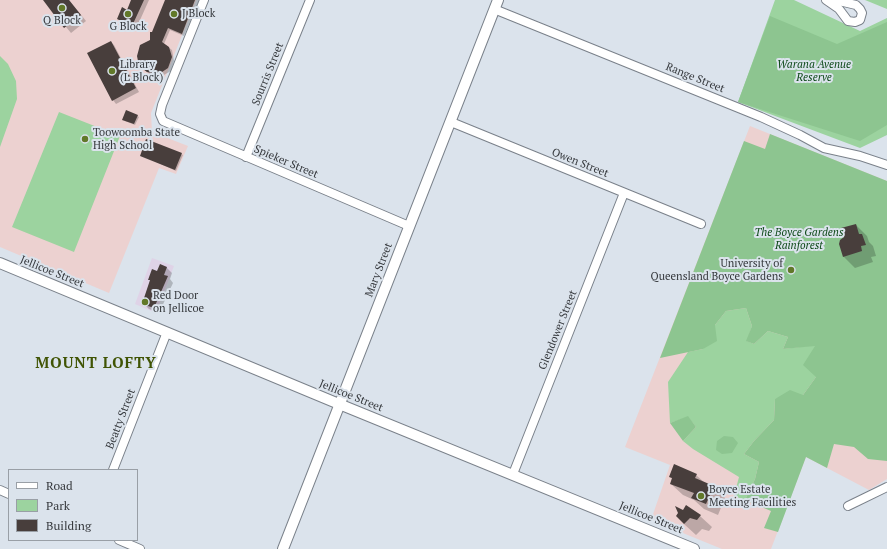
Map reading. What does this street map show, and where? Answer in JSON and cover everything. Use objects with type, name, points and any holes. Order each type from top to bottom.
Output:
[{"type":"street","name":"Spieker Street","points":[[204,0],[160,114],[163,121],[409,226]]},
{"type":"street","name":"Sourris Street","points":[[246,157],[310,0]]},
{"type":"street","points":[[826,0],[839,9],[848,21],[855,22],[860,20],[862,13],[856,5],[835,0]]},
{"type":"street","name":"Mary Street","points":[[283,549],[496,4]]},
{"type":"street","name":"Range Street","points":[[496,4],[761,117],[824,148],[860,156],[887,165]]},
{"type":"street","name":"Owen Street","points":[[451,122],[701,224]]},
{"type":"street","name":"Glendower Street","points":[[513,474],[624,193]]},
{"type":"street","name":"Jellicoe Street","points":[[0,263],[694,549]]},
{"type":"street","name":"Beatty Street","points":[[113,469],[167,332]]},
{"type":"street","points":[[848,506],[887,487]]},
{"type":"street","points":[[121,541],[140,549]]},
{"type":"shaded area","name":"Toowoomba State High School","points":[[0,0],[196,0],[151,113],[152,132],[188,146],[176,174],[159,168],[109,293],[0,247]]},
{"type":"shaded area","name":"The Boyce Gardens Rainforest","points":[[750,126],[887,181],[887,479],[869,490],[806,457],[771,549],[722,549],[651,520],[670,465],[625,447]]},
{"type":"shaded area","points":[[152,258],[174,266],[156,313],[135,304]]},
{"type":"green space","name":"Warana Avenue Reserve","points":[[775,0],[794,0],[860,31],[887,18],[887,135],[860,148],[738,102]]},
{"type":"green space","points":[[865,0],[887,0],[887,9]]},
{"type":"green space","name":"Warana Avenue Reserve","points":[[770,16],[837,44],[887,22],[887,125],[860,141],[738,102]]},
{"type":"green space","points":[[0,56],[8,64],[16,81],[17,99],[0,147]]},
{"type":"green space","points":[[59,112],[120,136],[74,252],[12,227]]},
{"type":"green space","name":"The Boyce Gardens Rainforest","points":[[770,134],[887,181],[887,461],[868,459],[854,447],[834,444],[827,468],[806,457],[778,532],[764,528],[771,511],[745,500],[755,479],[759,462],[744,454],[774,420],[775,399],[790,390],[803,395],[816,377],[803,365],[815,346],[783,349],[788,337],[768,331],[754,344],[746,341],[752,326],[746,308],[726,311],[715,325],[717,341],[703,349],[660,358],[744,141],[765,149]]},
{"type":"green space","points":[[746,308],[752,326],[747,341],[754,344],[768,331],[788,337],[783,349],[816,345],[816,377],[803,395],[775,399],[774,420],[744,454],[759,462],[755,479],[745,500],[734,496],[739,477],[693,449],[683,441],[696,427],[688,417],[670,423],[668,382],[688,352],[703,349],[715,325],[726,311]]},
{"type":"green space","points":[[688,416],[696,427],[683,441],[670,423]]},
{"type":"green space","points":[[724,436],[733,437],[738,443],[732,453],[722,454],[716,450],[717,441]]},
{"type":"building","name":"Q Block","points":[[43,0],[69,0],[81,15],[64,28]]},
{"type":"building","name":"G Block","points":[[131,0],[144,0],[132,26],[117,19],[122,7],[127,10]]},
{"type":"building","points":[[165,0],[195,0],[182,34],[168,28],[162,42],[169,47],[172,57],[168,68],[159,74],[147,72],[139,66],[137,56],[140,45],[150,40],[150,32],[152,32]]},
{"type":"building","name":"Library (L Block)","points":[[111,41],[136,88],[112,101],[87,53]]},
{"type":"building","points":[[126,110],[138,115],[134,124],[122,120]]},
{"type":"building","points":[[146,139],[182,153],[175,170],[140,156]]},
{"type":"building","points":[[856,224],[859,234],[862,234],[866,245],[861,246],[862,251],[843,257],[839,244],[840,240],[844,237],[841,228]]},
{"type":"building","points":[[160,264],[167,267],[164,275],[168,276],[154,308],[142,304],[152,269],[157,271]]},
{"type":"building","name":"Boyce Estate Meeting Facilities","points":[[674,464],[697,474],[695,478],[714,486],[706,504],[691,498],[694,493],[670,484],[672,478],[669,477]]},
{"type":"building","points":[[686,505],[701,515],[697,520],[690,518],[684,524],[676,516],[678,513],[675,506],[683,510]]},
{"type":"place","name":"Q Block","points":[[62,8]]},
{"type":"place","name":"G Block","points":[[128,14]]},
{"type":"place","name":"J Block","points":[[174,14]]},
{"type":"place","name":"Library (L Block)","points":[[112,71]]},
{"type":"place","name":"Toowoomba State High School","points":[[85,139]]},
{"type":"place","name":"University of Queensland Boyce Gardens","points":[[791,270]]},
{"type":"place","name":"Red Door on Jellicoe","points":[[145,302]]},
{"type":"place","name":"Boyce Estate Meeting Facilities","points":[[701,496]]},
{"type":"district","name":"MOUNT LOFTY","points":[[96,364]]}]
